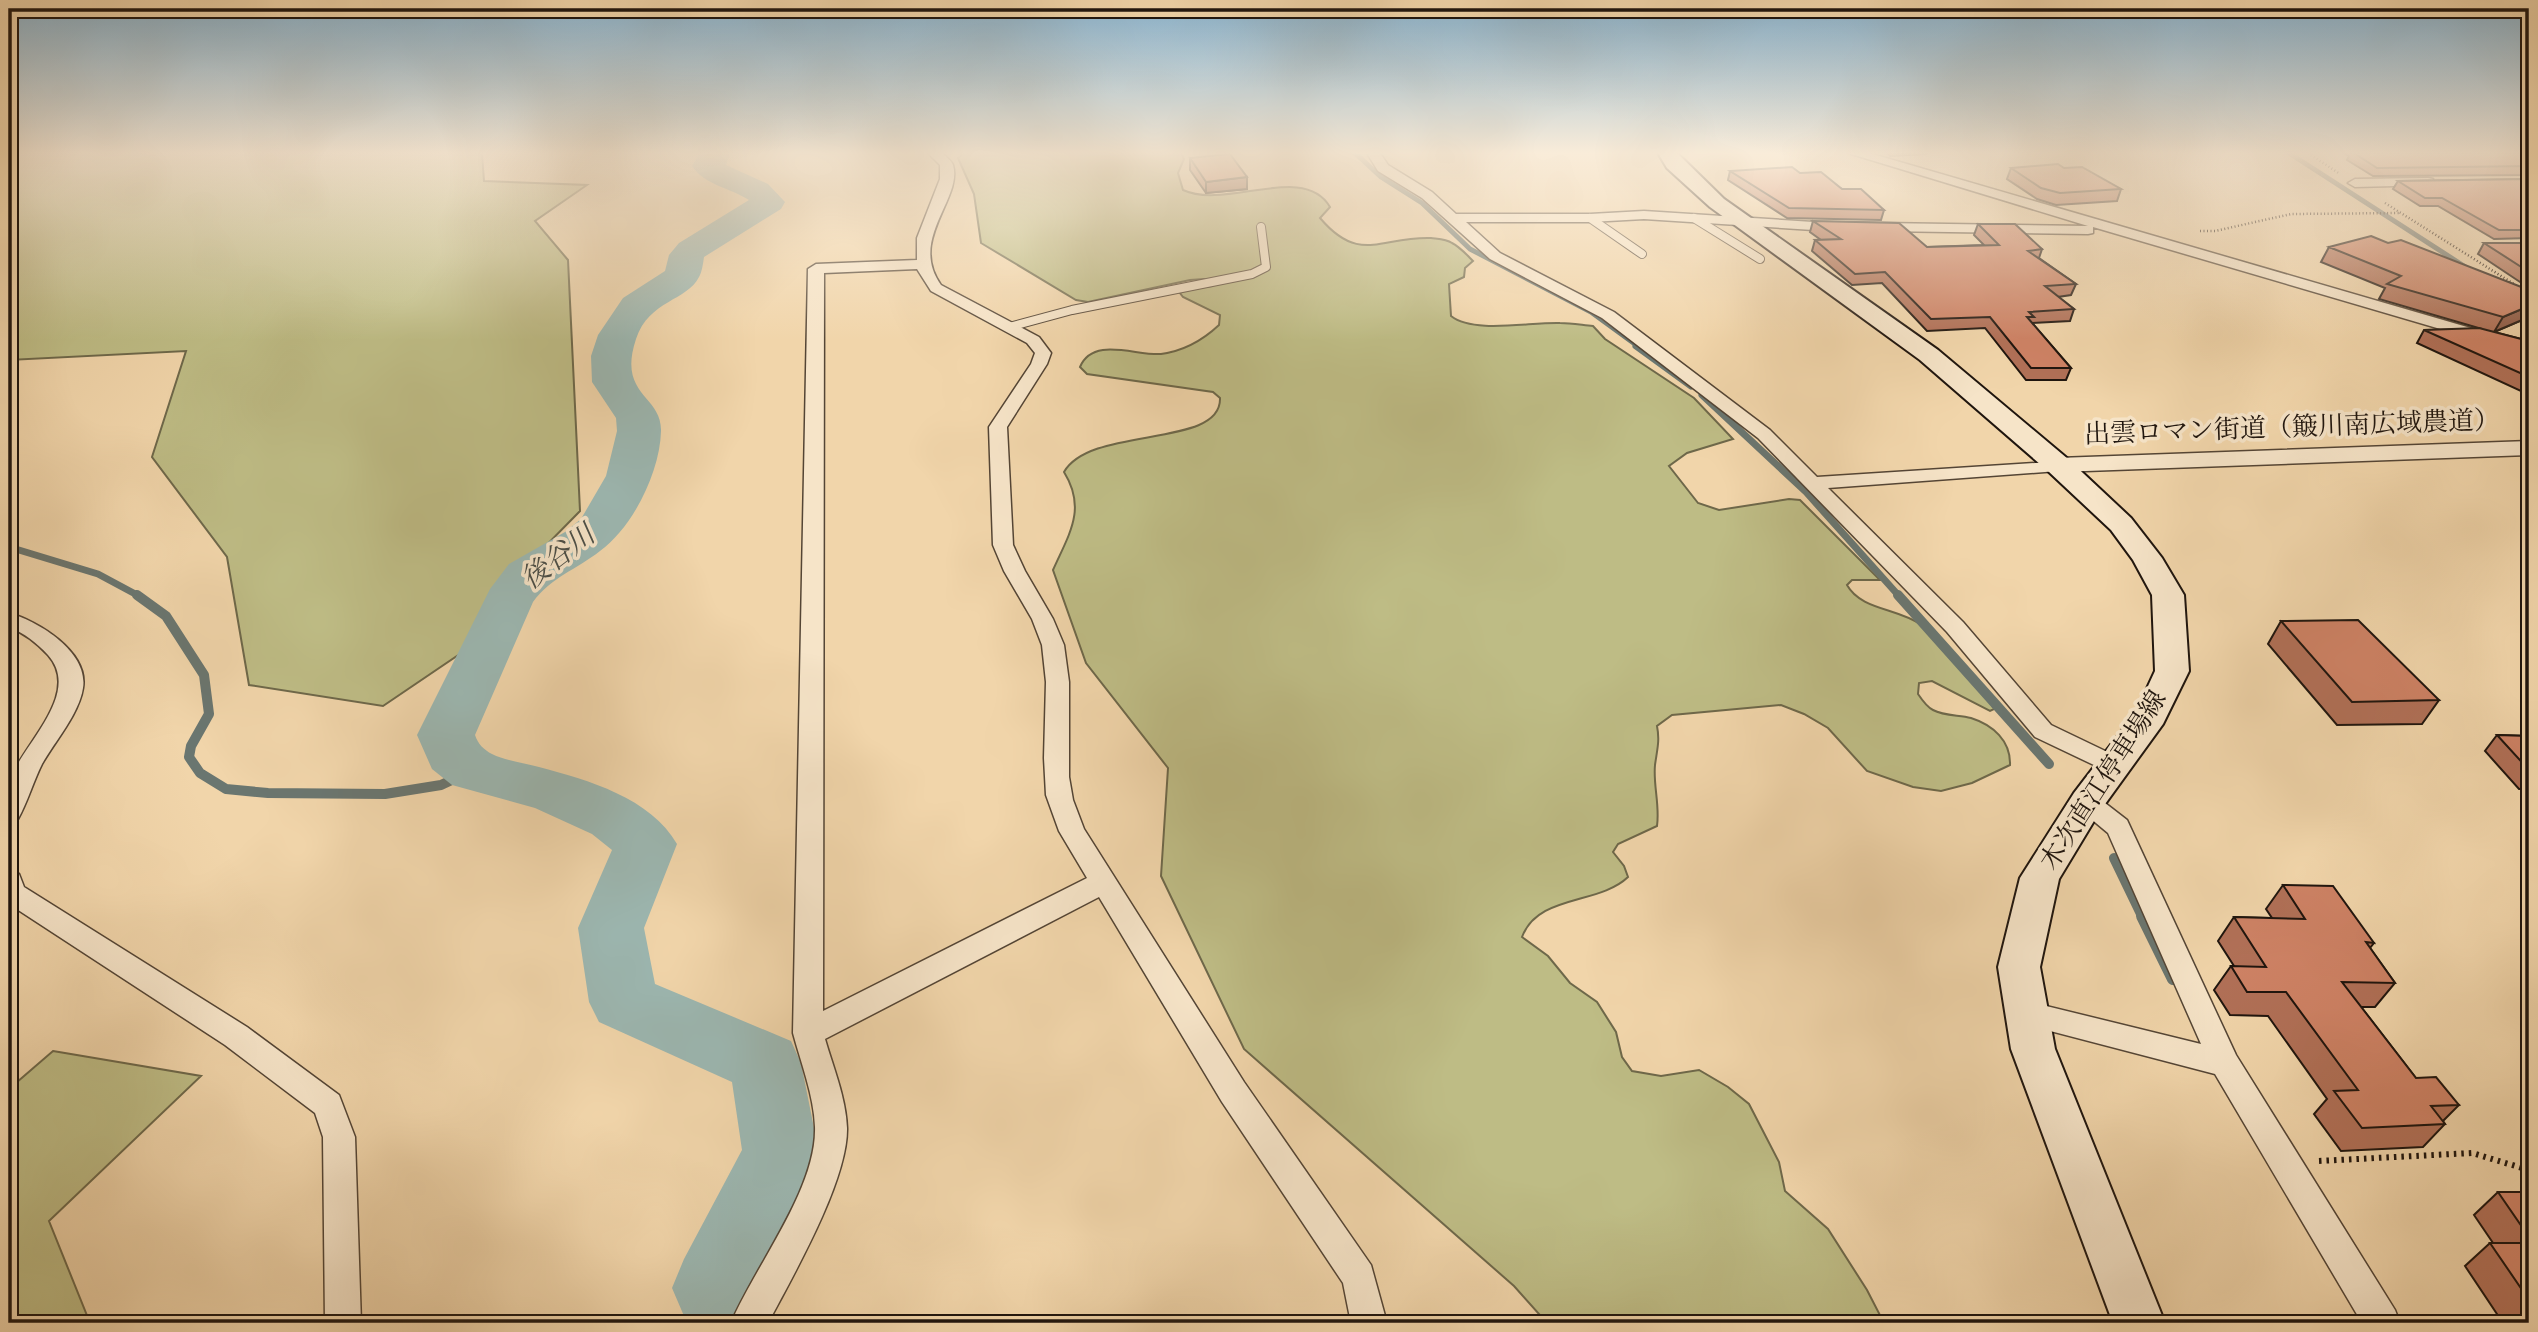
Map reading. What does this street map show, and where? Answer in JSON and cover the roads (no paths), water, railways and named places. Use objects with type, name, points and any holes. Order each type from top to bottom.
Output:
[{"type":"main road","name":"木次直江停車場線","points":[[1733,215],[1929,355],[2058,465],[2121,524],[2147,558],[2168,596],[2172,671],[2151,716],[2087,802],[2040,878],[2019,967],[2033,1049],[2139,1323]]},
{"type":"street","points":[[933,215],[924,237],[923,264],[925,273],[936,288],[1033,340],[1044,353],[998,427],[1003,545],[1009,563],[1044,620],[1053,646],[1057,673],[1059,796],[1072,831],[1233,1091],[1359,1277],[1369,1323]]},
{"type":"street","points":[[1451,215],[1495,256],[1608,315],[1764,433],[1955,626],[2043,732],[2115,766]]},
{"type":"street","points":[[1454,218],[1641,215]]},
{"type":"street","points":[[1647,215],[1813,226],[2115,230]]},
{"type":"street","points":[[2065,215],[2529,350]]},
{"type":"street","points":[[749,1323],[815,1190],[829,1154],[832,1128],[808,1033],[817,269],[923,264]]},
{"type":"street","name":"出雲ロマン街道（簸川南広域農道）","points":[[2058,465],[2529,448]]},
{"type":"street","points":[[1812,483],[2058,465]]},
{"type":"street","points":[[9,620],[18,622],[46,639],[71,671],[72,688],[25,773],[9,812]]},
{"type":"street","points":[[2087,802],[2118,827],[2225,1063],[2382,1323]]},
{"type":"street","points":[[9,881],[13,893],[236,1036],[328,1105],[340,1137],[343,1323]]},
{"type":"street","points":[[808,1033],[1104,881]]},
{"type":"street","points":[[2026,1013],[2225,1063]]},
{"type":"lane","points":[[1590,218],[1642,254]]},
{"type":"lane","points":[[1694,218],[1760,259]]},
{"type":"lane","points":[[1009,327],[1072,310],[1252,274],[1266,267],[1261,227]]},
{"type":"waterway","name":"後谷川","points":[[731,1323],[713,1288],[781,1153],[765,1063],[624,1002],[611,928],[646,844],[614,818],[554,792],[473,770],[453,755],[446,735],[508,600],[527,575],[582,542],[598,529],[607,519],[629,476],[639,431],[637,416],[620,396],[613,382],[611,356],[618,335],[636,306],[682,276],[687,255],[691,250],[748,215]]},
{"type":"waterway","points":[[1435,215],[1470,249],[1591,312],[1639,347]]},
{"type":"waterway","points":[[2385,215],[2467,268]]},
{"type":"waterway","points":[[1636,346],[1691,386]]},
{"type":"waterway","points":[[1702,395],[1806,492],[1899,596]]},
{"type":"waterway","points":[[9,547],[98,574],[139,596]]},
{"type":"waterway","points":[[137,595],[166,616],[204,675],[209,714],[191,746],[189,757],[200,773],[226,789],[268,793],[385,794],[441,785],[473,770]]},
{"type":"waterway","points":[[1898,595],[2049,764]]},
{"type":"waterway","points":[[2114,858],[2143,918]]},
{"type":"waterway","points":[[2142,916],[2173,979]]}]
